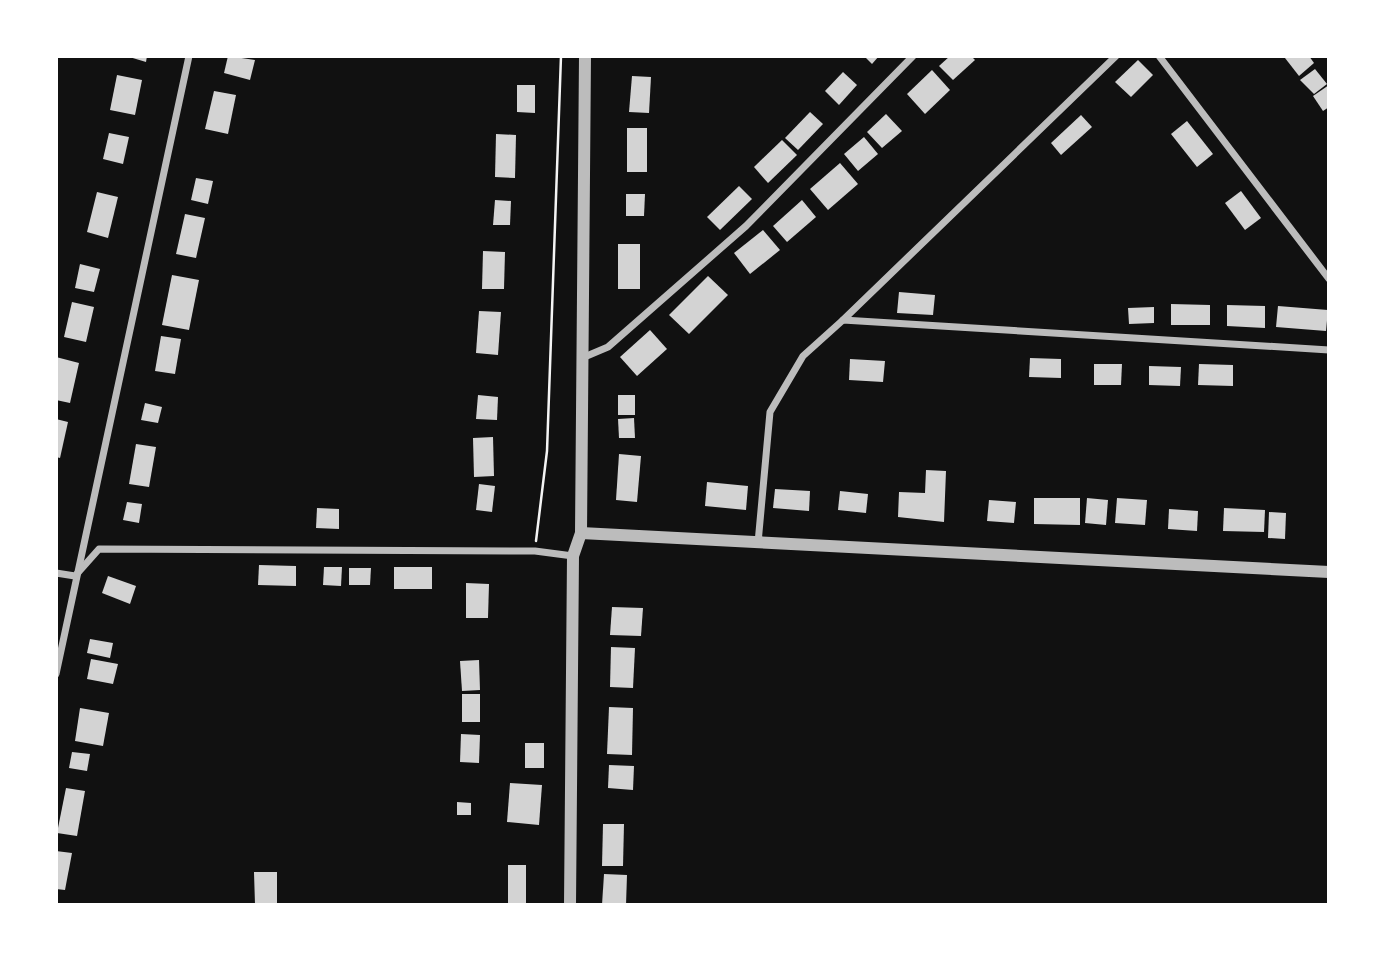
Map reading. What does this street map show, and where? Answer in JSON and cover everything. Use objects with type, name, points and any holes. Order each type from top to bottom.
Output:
[{"type":"street","points":[[56,674],[189,56]]},
{"type":"street","points":[[570,905],[573,556],[581,533],[585,56]]},
{"type":"street","points":[[582,358],[608,347],[746,226],[914,56]]},
{"type":"street","points":[[758,543],[770,412],[803,356],[1116,56]]},
{"type":"street","points":[[1159,56],[1329,279]]},
{"type":"street","points":[[843,320],[1329,350]]},
{"type":"street","points":[[581,533],[1329,572]]},
{"type":"street","points":[[75,576],[99,549],[535,551],[573,556]]},
{"type":"street","points":[[56,573],[75,576]]},
{"type":"path","points":[[535,551],[547,451],[561,56]]},
{"type":"building","points":[[126,56],[147,56],[146,62]]},
{"type":"building","points":[[228,56],[255,60],[250,80],[224,73]]},
{"type":"building","points":[[864,56],[879,56],[872,64]]},
{"type":"building","points":[[950,56],[971,56],[975,60],[953,80],[939,66]]},
{"type":"building","points":[[1309,56],[1314,63],[1299,76],[1285,58]]},
{"type":"building","points":[[1138,60],[1153,75],[1131,97],[1115,82]]},
{"type":"building","points":[[1315,69],[1327,84],[1314,94],[1300,80]]},
{"type":"building","points":[[932,70],[950,90],[925,114],[907,94]]},
{"type":"building","points":[[843,72],[857,85],[839,105],[825,91]]},
{"type":"building","points":[[117,75],[142,80],[135,115],[110,110]]},
{"type":"building","points":[[632,76],[651,77],[649,113],[629,112]]},
{"type":"building","points":[[517,85],[535,85],[535,113],[517,112]]},
{"type":"building","points":[[1329,85],[1329,107],[1323,111],[1313,96]]},
{"type":"building","points":[[214,91],[236,95],[228,134],[205,129]]},
{"type":"building","points":[[810,112],[823,124],[798,150],[785,138]]},
{"type":"building","points":[[886,114],[902,131],[882,148],[867,132]]},
{"type":"building","points":[[1081,115],[1092,127],[1061,155],[1051,143]]},
{"type":"building","points":[[1187,121],[1213,154],[1197,167],[1171,134]]},
{"type":"building","points":[[627,128],[647,128],[647,172],[627,172]]},
{"type":"building","points":[[109,133],[129,137],[123,164],[103,159]]},
{"type":"building","points":[[496,134],[516,135],[515,178],[495,177]]},
{"type":"building","points":[[864,137],[878,154],[858,171],[844,154]]},
{"type":"building","points":[[782,140],[797,155],[768,183],[754,167]]},
{"type":"building","points":[[840,163],[858,184],[828,210],[810,189]]},
{"type":"building","points":[[196,178],[213,181],[208,204],[191,200]]},
{"type":"building","points":[[739,186],[752,199],[720,230],[707,217]]},
{"type":"building","points":[[1241,191],[1261,218],[1245,230],[1225,203]]},
{"type":"building","points":[[97,192],[118,197],[108,238],[87,232]]},
{"type":"building","points":[[626,194],[645,194],[644,216],[626,216]]},
{"type":"building","points":[[495,200],[511,201],[510,225],[493,225]]},
{"type":"building","points":[[802,200],[816,217],[787,242],[773,226]]},
{"type":"building","points":[[185,214],[205,218],[196,258],[176,254]]},
{"type":"building","points":[[763,230],[780,250],[750,274],[734,253]]},
{"type":"building","points":[[618,244],[640,244],[640,289],[618,289]]},
{"type":"building","points":[[483,251],[505,252],[504,289],[482,289]]},
{"type":"building","points":[[80,264],[100,269],[94,292],[75,288]]},
{"type":"building","points":[[172,275],[199,280],[189,330],[162,325]]},
{"type":"building","points":[[708,276],[728,295],[689,334],[669,315]]},
{"type":"building","points":[[899,292],[935,295],[933,315],[897,313]]},
{"type":"building","points":[[72,302],[94,307],[86,342],[64,337]]},
{"type":"building","points":[[1171,304],[1210,305],[1210,325],[1171,325]]},
{"type":"building","points":[[1227,305],[1265,306],[1265,328],[1227,326]]},
{"type":"building","points":[[1278,306],[1328,310],[1326,331],[1276,327]]},
{"type":"building","points":[[1154,307],[1154,323],[1129,324],[1128,308]]},
{"type":"building","points":[[479,311],[501,312],[498,355],[476,353]]},
{"type":"building","points":[[650,330],[667,349],[637,376],[620,357]]},
{"type":"building","points":[[161,336],[181,339],[175,374],[155,371]]},
{"type":"building","points":[[56,357],[79,363],[70,403],[56,400]]},
{"type":"building","points":[[1030,358],[1061,359],[1061,378],[1029,377]]},
{"type":"building","points":[[850,359],[885,361],[883,382],[849,380]]},
{"type":"building","points":[[1094,364],[1122,364],[1121,385],[1094,385]]},
{"type":"building","points":[[1199,364],[1233,365],[1233,386],[1198,385]]},
{"type":"building","points":[[1149,366],[1181,367],[1180,386],[1149,385]]},
{"type":"building","points":[[478,395],[498,397],[497,420],[476,419]]},
{"type":"building","points":[[618,395],[635,395],[635,415],[618,415]]},
{"type":"building","points":[[145,403],[162,407],[158,423],[141,420]]},
{"type":"building","points":[[634,418],[635,438],[619,438],[618,419]]},
{"type":"building","points":[[56,419],[68,422],[60,458],[56,457]]},
{"type":"building","points":[[493,437],[494,476],[474,477],[473,438]]},
{"type":"building","points":[[136,444],[156,447],[149,487],[129,484]]},
{"type":"building","points":[[619,454],[641,456],[637,502],[616,500]]},
{"type":"building","points":[[926,470],[946,471],[944,522],[898,517],[899,492],[925,493]]},
{"type":"building","points":[[707,482],[748,486],[746,510],[705,506]]},
{"type":"building","points":[[479,484],[495,486],[492,512],[476,510]]},
{"type":"building","points":[[775,489],[810,491],[809,511],[773,508]]},
{"type":"building","points":[[840,491],[868,494],[866,513],[838,510]]},
{"type":"building","points":[[1034,498],[1080,498],[1080,525],[1034,524]]},
{"type":"building","points":[[1087,498],[1108,500],[1106,525],[1085,523]]},
{"type":"building","points":[[1117,498],[1147,500],[1145,525],[1115,523]]},
{"type":"building","points":[[989,500],[1016,502],[1014,523],[987,521]]},
{"type":"building","points":[[127,502],[142,504],[139,523],[123,520]]},
{"type":"building","points":[[317,508],[339,509],[339,529],[316,528]]},
{"type":"building","points":[[1224,508],[1265,510],[1264,532],[1223,531]]},
{"type":"building","points":[[1169,509],[1198,511],[1197,531],[1168,529]]},
{"type":"building","points":[[1269,512],[1286,513],[1285,539],[1268,538]]},
{"type":"building","points":[[259,565],[296,566],[296,586],[258,585]]},
{"type":"building","points":[[324,567],[342,567],[341,586],[323,585]]},
{"type":"building","points":[[394,567],[432,567],[432,589],[394,589]]},
{"type":"building","points":[[349,568],[371,568],[370,585],[349,585]]},
{"type":"building","points":[[108,576],[136,586],[130,604],[102,593]]},
{"type":"building","points":[[466,583],[489,584],[488,618],[466,618]]},
{"type":"building","points":[[612,607],[643,608],[641,636],[610,635]]},
{"type":"building","points":[[90,639],[113,643],[110,658],[87,653]]},
{"type":"building","points":[[611,647],[635,648],[633,688],[610,687]]},
{"type":"building","points":[[91,659],[118,664],[113,684],[87,679]]},
{"type":"building","points":[[479,660],[480,690],[462,691],[460,661]]},
{"type":"building","points":[[462,694],[480,694],[480,722],[462,722]]},
{"type":"building","points":[[609,707],[633,708],[632,755],[607,754]]},
{"type":"building","points":[[80,708],[109,713],[103,746],[75,741]]},
{"type":"building","points":[[461,734],[480,735],[479,763],[460,762]]},
{"type":"building","points":[[525,743],[544,743],[544,768],[525,768]]},
{"type":"building","points":[[72,752],[90,754],[87,771],[69,768]]},
{"type":"building","points":[[609,765],[634,766],[633,790],[608,788]]},
{"type":"building","points":[[510,783],[542,785],[539,825],[507,822]]},
{"type":"building","points":[[66,788],[85,791],[77,836],[57,833]]},
{"type":"building","points":[[457,802],[471,803],[471,815],[457,815]]},
{"type":"building","points":[[603,824],[624,824],[623,866],[602,866]]},
{"type":"building","points":[[56,851],[72,853],[65,890],[56,889]]},
{"type":"building","points":[[508,865],[526,865],[526,905],[508,905]]},
{"type":"building","points":[[254,872],[277,872],[277,905],[255,905]]},
{"type":"building","points":[[604,874],[627,875],[626,905],[602,905]]}]
